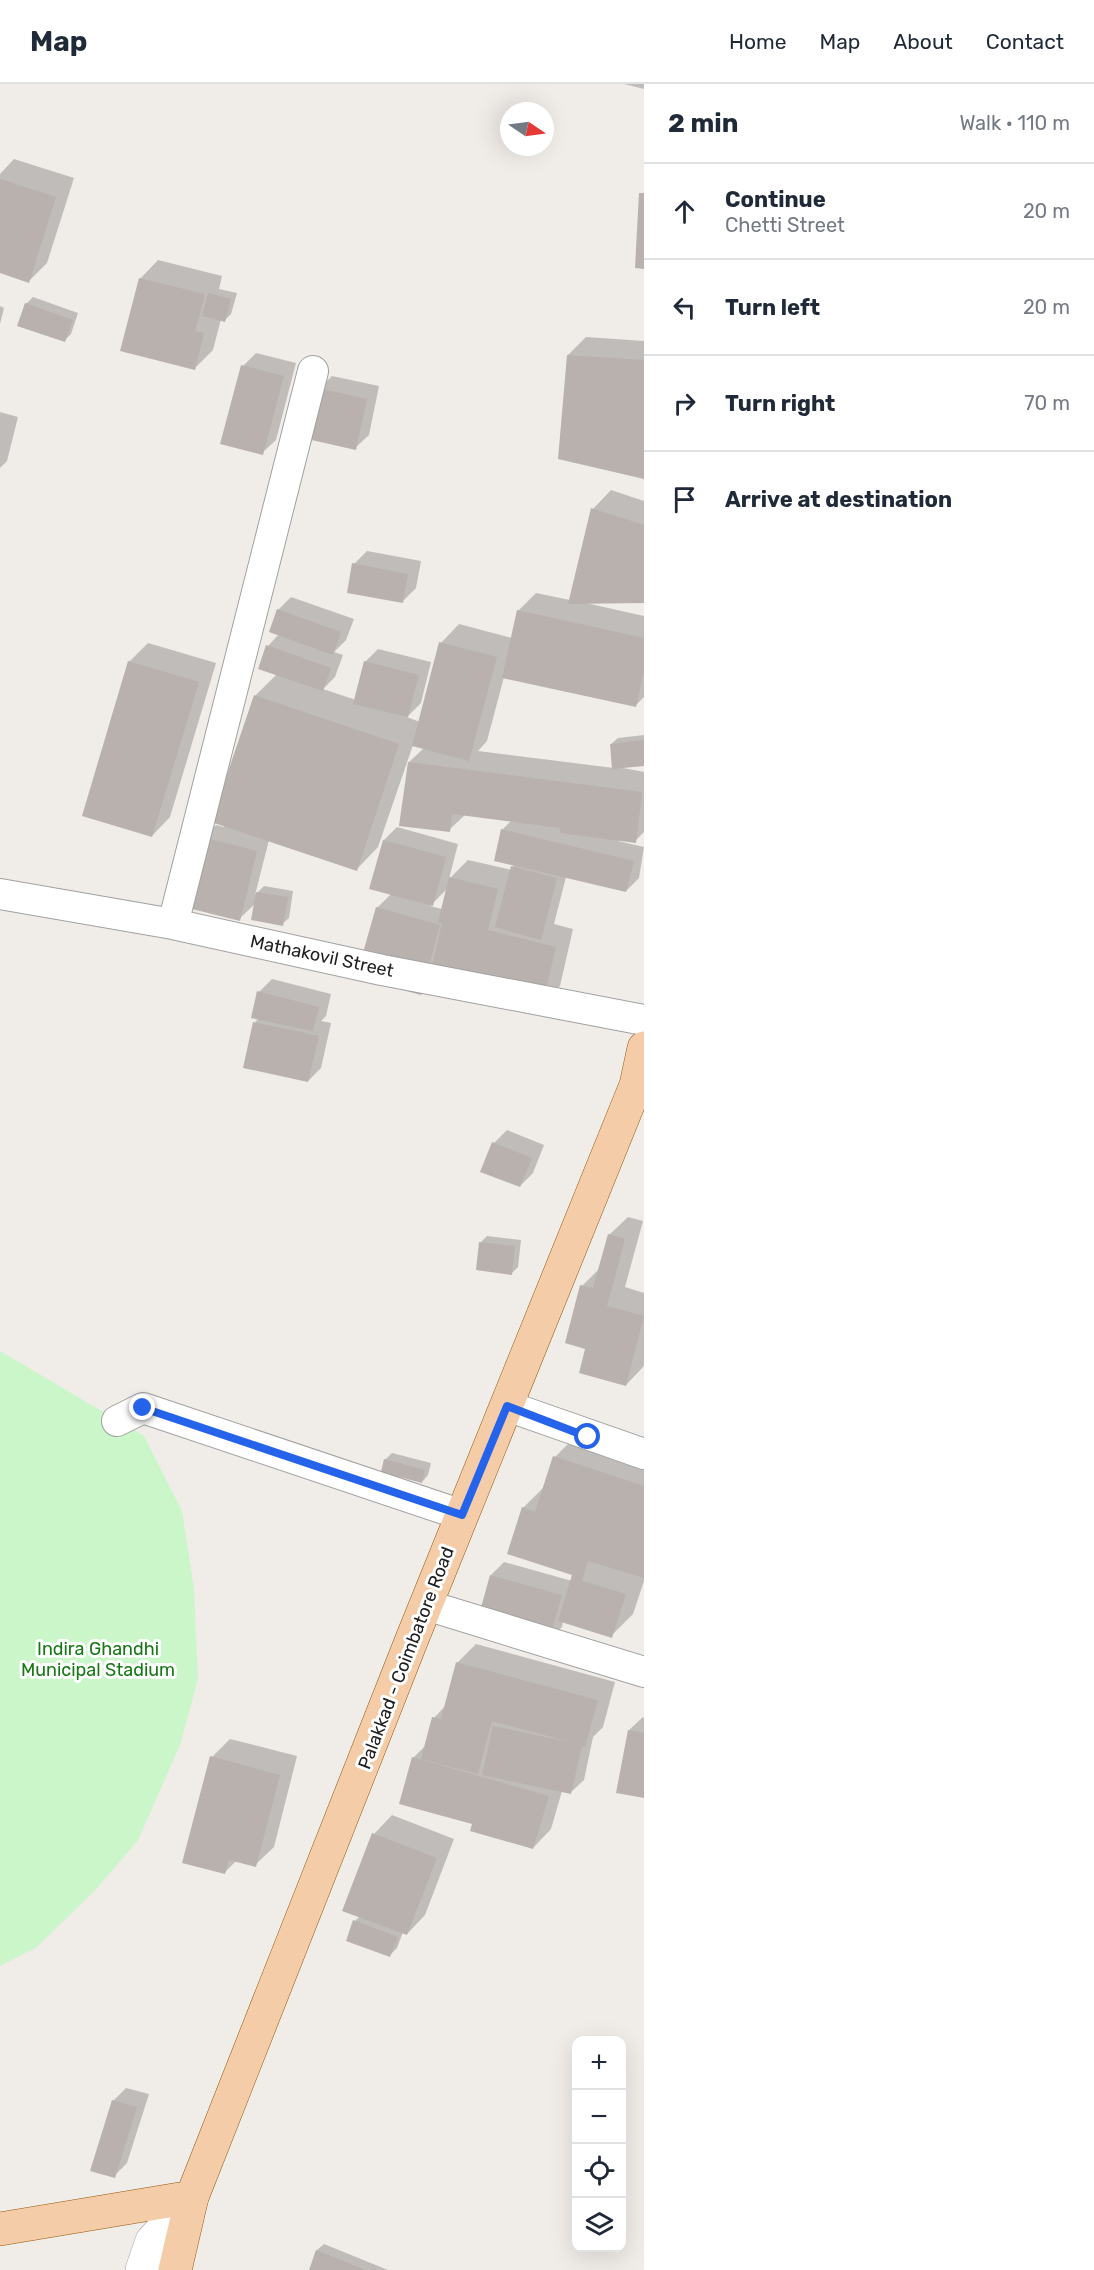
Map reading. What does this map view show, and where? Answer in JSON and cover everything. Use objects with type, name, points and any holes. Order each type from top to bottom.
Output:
[{"type":"main road","name":"Palakkad - Coimbatore Road","points":[[175,2270],[192,2197],[426,1605],[636,1085],[644,1048]]},
{"type":"main road","points":[[0,2229],[192,2197]]},
{"type":"street","points":[[173,924],[313,371]]},
{"type":"street","name":"Mathakovil Street","points":[[0,894],[173,924],[382,970],[644,1020]]},
{"type":"street","points":[[507,1406],[644,1454]]},
{"type":"street","points":[[117,1421],[143,1408],[462,1515]]},
{"type":"street","points":[[426,1605],[644,1672]]},
{"type":"street","points":[[142,2270],[153,2241],[192,2197]]},
{"type":"green space","name":"Indira Ghandhi Municipal Stadium","points":[[0,1351],[144,1436],[182,1511],[194,1589],[198,1679],[180,1745],[138,1840],[97,1888],[37,1947],[0,1966]]},
{"type":"building","points":[[0,179],[56,197],[29,283],[0,273]]},
{"type":"building","points":[[639,193],[644,193],[644,269],[635,268]]},
{"type":"building","points":[[139,278],[205,294],[195,331],[204,333],[195,370],[120,351]]},
{"type":"building","points":[[208,293],[231,299],[225,322],[202,316]]},
{"type":"building","points":[[25,303],[73,320],[65,342],[17,326]]},
{"type":"building","points":[[567,355],[644,360],[644,479],[558,459]]},
{"type":"building","points":[[241,365],[284,376],[263,455],[220,444]]},
{"type":"building","points":[[318,388],[367,399],[356,450],[307,439]]},
{"type":"building","points":[[591,508],[644,525],[644,603],[568,604]]},
{"type":"building","points":[[352,563],[408,574],[403,603],[347,593]]},
{"type":"building","points":[[277,609],[341,632],[333,655],[269,632]]},
{"type":"building","points":[[517,610],[644,638],[644,670],[636,707],[502,678]]},
{"type":"building","points":[[439,642],[497,657],[469,761],[412,746]]},
{"type":"building","points":[[266,645],[331,668],[323,691],[258,669]]},
{"type":"building","points":[[128,661],[199,682],[152,837],[82,816]]},
{"type":"building","points":[[364,661],[419,675],[408,717],[353,704]]},
{"type":"building","points":[[254,695],[399,744],[357,871],[211,822]]},
{"type":"building","points":[[644,740],[644,766],[612,769],[610,744]]},
{"type":"building","points":[[408,762],[642,792],[636,843],[560,833],[560,828],[452,814],[450,832],[399,826]]},
{"type":"building","points":[[501,829],[634,861],[626,892],[494,861]]},
{"type":"building","points":[[202,837],[257,851],[240,921],[184,907]]},
{"type":"building","points":[[383,840],[446,857],[433,906],[369,889]]},
{"type":"building","points":[[511,866],[557,878],[541,940],[495,927]]},
{"type":"building","points":[[449,877],[498,889],[488,930],[556,947],[542,1006],[429,979],[442,923],[438,922]]},
{"type":"building","points":[[256,892],[288,897],[283,926],[251,920]]},
{"type":"building","points":[[376,907],[440,925],[421,995],[356,977]]},
{"type":"building","points":[[257,991],[319,1007],[313,1031],[251,1018]]},
{"type":"building","points":[[253,1022],[319,1036],[308,1082],[243,1068]]},
{"type":"building","points":[[492,1142],[532,1158],[520,1187],[480,1172]]},
{"type":"building","points":[[608,1234],[625,1239],[607,1306],[644,1316],[626,1386],[579,1373],[585,1349],[565,1343],[580,1285],[593,1288]]},
{"type":"building","points":[[479,1242],[515,1246],[512,1275],[476,1270]]},
{"type":"building","points":[[553,1456],[644,1486],[644,1578],[588,1561],[582,1581],[626,1594],[612,1638],[558,1621],[572,1575],[507,1554],[522,1507],[535,1512]]},
{"type":"building","points":[[384,1459],[425,1470],[422,1483],[381,1472]]},
{"type":"building","points":[[490,1575],[562,1595],[549,1641],[477,1622]]},
{"type":"building","points":[[456,1662],[598,1700],[585,1747],[582,1746],[571,1794],[482,1775],[493,1726],[574,1743],[492,1721],[478,1774],[421,1759],[432,1717],[441,1719]]},
{"type":"building","points":[[628,1730],[644,1733],[644,1798],[616,1793]]},
{"type":"building","points":[[210,1756],[280,1775],[256,1867],[229,1860],[225,1874],[182,1863]]},
{"type":"building","points":[[412,1757],[549,1796],[533,1849],[470,1831],[472,1824],[399,1804]]},
{"type":"building","points":[[372,1833],[437,1858],[407,1935],[342,1911]]},
{"type":"building","points":[[353,1920],[398,1937],[390,1957],[346,1941]]},
{"type":"building","points":[[112,2100],[137,2107],[115,2178],[90,2171]]},
{"type":"building","points":[[316,2250],[366,2270],[309,2270]]},
{"type":"route","points":[[143,1408],[462,1515],[507,1406],[588,1437]]}]
